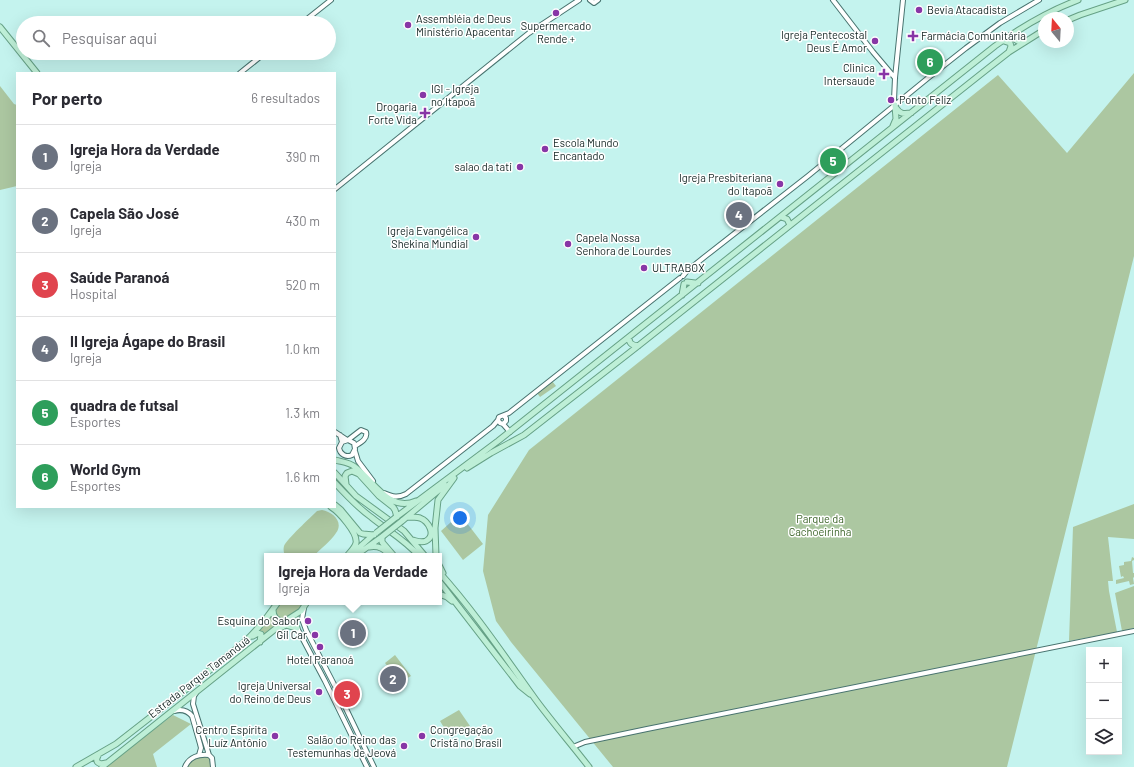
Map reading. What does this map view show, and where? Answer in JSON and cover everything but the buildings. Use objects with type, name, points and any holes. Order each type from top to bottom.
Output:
[{"type":"main road","points":[[351,553],[511,430],[986,54],[1017,32],[1046,15],[1078,0]]},
{"type":"main road","points":[[1074,18],[1125,0]]},
{"type":"main road","points":[[0,27],[16,47]]},
{"type":"main road","points":[[1017,32],[1015,39],[1019,42],[1025,42]]},
{"type":"main road","points":[[359,553],[382,537],[454,478],[480,460],[524,435],[1009,52],[1038,34]]},
{"type":"main road","points":[[1004,41],[1010,43],[1011,46],[1009,52]]},
{"type":"main road","points":[[27,60],[36,72]]},
{"type":"main road","points":[[895,107],[901,114],[912,113]]},
{"type":"main road","points":[[891,128],[895,120],[895,107]]},
{"type":"main road","points":[[781,217],[787,219],[790,225]]},
{"type":"main road","points":[[682,295],[683,279],[698,283]]},
{"type":"main road","points":[[629,337],[631,344],[638,346]]},
{"type":"main road","points":[[336,460],[354,466],[391,500],[403,504],[411,503],[424,497]]},
{"type":"main road","points":[[346,485],[345,476],[347,473],[352,471],[359,474],[379,496],[393,507],[396,518]]},
{"type":"main road","points":[[336,474],[365,502],[404,531],[423,553]]},
{"type":"main road","points":[[436,553],[435,528],[438,500],[454,478]]},
{"type":"main road","points":[[336,484],[370,517],[406,543],[416,553]]},
{"type":"main road","points":[[336,506],[360,533],[375,534]]},
{"type":"main road","points":[[333,508],[336,510],[356,536],[356,544],[349,553]]},
{"type":"main road","points":[[406,517],[422,519],[429,525],[431,531],[430,537],[426,541],[420,542],[412,540]]},
{"type":"main road","points":[[382,537],[382,542],[391,553]]},
{"type":"main road","points":[[366,548],[374,546],[380,547],[388,553]]},
{"type":"main road","points":[[442,570],[449,582],[501,650],[536,700],[589,767]]},
{"type":"main road","points":[[442,575],[449,582]]},
{"type":"main road","points":[[442,585],[520,686],[536,700]]},
{"type":"main road","points":[[442,595],[459,606]]},
{"type":"main road","name":"Estrada Parque Tamanduá","points":[[76,767],[116,744],[250,638],[263,624],[276,605]]},
{"type":"main road","name":"Estrada Parque Tamanduá","points":[[104,765],[284,622],[295,616],[306,605]]},
{"type":"main road","points":[[273,610],[276,620],[284,622]]},
{"type":"main road","points":[[261,641],[281,627],[288,625],[297,628]]},
{"type":"main road","points":[[250,638],[260,633],[262,635],[261,641]]},
{"type":"main road","points":[[100,754],[97,758],[98,764],[104,765]]},
{"type":"street","points":[[311,16],[331,0]]},
{"type":"street","points":[[336,188],[529,33],[579,0]]},
{"type":"street","points":[[590,0],[594,2],[598,0]]},
{"type":"street","points":[[833,0],[895,78]]},
{"type":"street","points":[[895,107],[895,78],[902,0]]},
{"type":"street","points":[[336,432],[351,441],[358,460],[380,490],[394,497],[400,497],[406,494],[493,426],[503,420],[509,413],[670,284],[683,279],[690,269],[895,107],[928,78],[995,26],[1039,0]]},
{"type":"street","points":[[241,72],[256,60]]},
{"type":"street","points":[[683,279],[690,289]]},
{"type":"street","points":[[503,420],[508,424],[511,430]]},
{"type":"street","points":[[342,442],[360,430],[366,432],[365,438],[350,456]]},
{"type":"street","points":[[340,434],[342,442],[339,448],[340,451],[344,455],[358,460]]},
{"type":"street","points":[[304,608],[302,619],[306,630],[355,726],[374,767]]},
{"type":"street","points":[[284,622],[289,622],[297,628],[367,767]]},
{"type":"street","points":[[573,747],[585,742],[647,729],[1134,631]]},
{"type":"street","points":[[309,650],[311,646],[314,647]]},
{"type":"street","points":[[196,692],[193,704],[214,767]]},
{"type":"street","points":[[171,712],[184,710],[192,716],[200,744],[199,755]]},
{"type":"street","points":[[348,729],[353,731],[355,726]]},
{"type":"street","points":[[353,739],[355,735],[359,736]]},
{"type":"street","points":[[185,767],[188,761],[199,755],[209,755]]},
{"type":"green space","name":"Parque da Cachoeirinha","points":[[1134,73],[1134,256],[1007,767],[613,767],[511,642],[496,621],[483,571],[488,515],[529,450],[998,75],[1067,153]]},
{"type":"green space","points":[[0,86],[16,105],[16,186],[0,190]]},
{"type":"green space","points":[[552,381],[556,386],[540,397],[537,393]]},
{"type":"green space","points":[[1134,504],[1134,539],[1108,537],[1113,581],[1108,581],[1117,632],[1069,641],[1073,527]]},
{"type":"green space","points":[[317,511],[326,511],[336,518],[339,525],[334,536],[317,553],[284,553],[284,546],[286,543]]},
{"type":"green space","points":[[460,514],[483,544],[463,560],[441,531]]},
{"type":"green space","points":[[1132,557],[1134,558],[1132,561],[1134,584],[1130,585],[1129,581],[1116,584],[1116,580],[1124,578],[1123,576],[1121,577],[1119,566],[1124,565],[1124,562],[1131,561]]},
{"type":"green space","points":[[1134,586],[1134,628],[1122,631],[1115,593]]},
{"type":"green space","points":[[278,605],[304,605],[303,608],[285,621],[280,620],[274,613]]},
{"type":"green space","points":[[272,614],[282,623],[264,636],[263,631],[258,631]]},
{"type":"green space","points":[[395,655],[411,676],[400,682],[385,663]]},
{"type":"green space","points":[[459,710],[470,726],[449,736],[440,721]]},
{"type":"green space","points":[[173,715],[191,724],[153,754],[157,767],[104,767]]},
{"type":"green space","points":[[199,756],[208,756],[211,759],[212,767],[186,767],[187,764]]},
{"type":"place","name":"Bevia Atacadista","points":[[919,10]]},
{"type":"place","name":"Supermercado Rende +","points":[[556,13]]},
{"type":"place","name":"Assembléia de Deus Ministério Apacentar","points":[[408,25]]},
{"type":"place","name":"Farmácia Comunitária","points":[[913,36]]},
{"type":"place","name":"Igreja Pentecostal Deus É Amor","points":[[875,41]]},
{"type":"place","name":"World Gym","points":[[930,62]]},
{"type":"place","name":"Clinica Intersaude","points":[[884,74]]},
{"type":"place","name":"IGI - Igreja no Itapoã","points":[[423,95]]},
{"type":"place","name":"Ponto Feliz","points":[[891,100]]},
{"type":"place","name":"Drogaria Forte Vida","points":[[425,113]]},
{"type":"place","name":"Escola Mundo Encantado","points":[[545,149]]},
{"type":"place","name":"quadra de futsal","points":[[833,161]]},
{"type":"place","name":"salao da tati","points":[[520,167]]},
{"type":"place","name":"Igreja Presbiteriana do Itapoã","points":[[780,184]]},
{"type":"place","name":"II Igreja Ágape do Brasil","points":[[739,215]]},
{"type":"place","name":"Igreja Evangélica Shekina Mundial","points":[[476,237]]},
{"type":"place","name":"Capela Nossa Senhora de Lourdes","points":[[568,244]]},
{"type":"place","name":"ULTRABOX","points":[[644,268]]},
{"type":"place","name":"Esquina do Sabor","points":[[308,621]]},
{"type":"place","name":"Igreja Hora da Verdade","points":[[353,633]]},
{"type":"place","name":"Gil Car","points":[[315,635]]},
{"type":"place","name":"Hotel Paranoá","points":[[320,647]]},
{"type":"place","name":"Capela São José","points":[[393,679]]},
{"type":"place","name":"Igreja Universal do Reino de Deus","points":[[319,692]]},
{"type":"place","name":"Saúde Paranoá","points":[[347,694]]},
{"type":"place","name":"Centro Espírita Luíz Antônio","points":[[275,736]]},
{"type":"place","name":"Congregação Cristã no Brasil","points":[[422,736]]},
{"type":"place","name":"Salão do Reino das Testemunhas de Jeová","points":[[404,746]]}]
